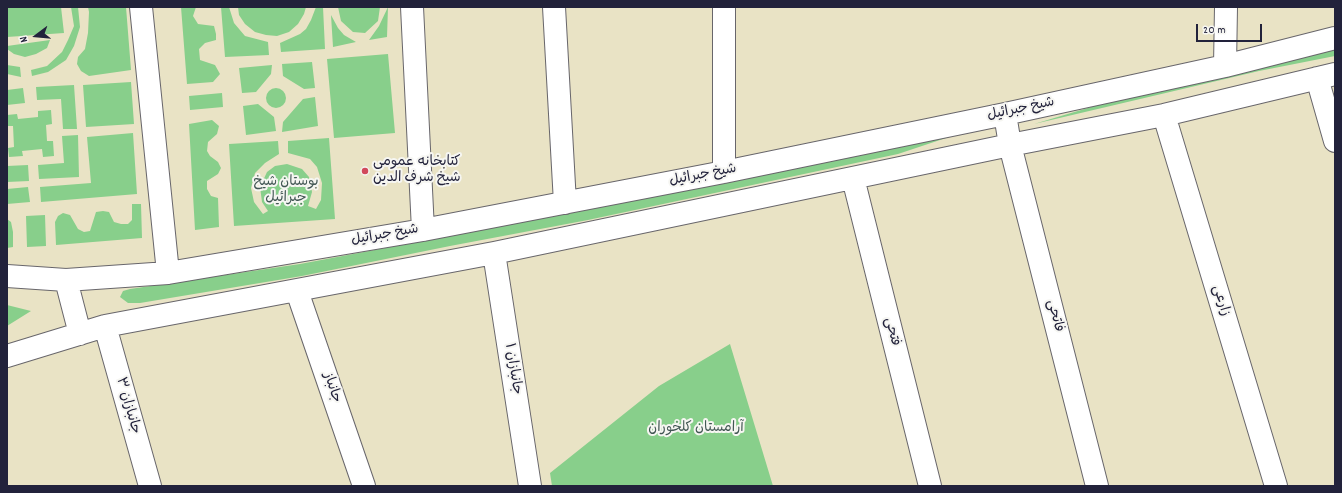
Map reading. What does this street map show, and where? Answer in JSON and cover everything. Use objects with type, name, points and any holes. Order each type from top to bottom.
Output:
[{"type":"street","points":[[141,7],[168,273]]},
{"type":"street","points":[[412,7],[423,230]]},
{"type":"street","points":[[554,7],[565,203]]},
{"type":"street","points":[[724,7],[724,172]]},
{"type":"street","points":[[1225,66],[1226,7]]},
{"type":"street","name":"شیخ جبرائیل","points":[[7,276],[66,280],[168,273],[423,230],[724,172],[1005,114],[1225,66],[1335,38]]},
{"type":"street","points":[[7,356],[105,326],[494,253],[1010,145],[1164,115],[1326,76],[1335,141]]},
{"type":"street","name":"فاتحی","points":[[1005,114],[1010,145],[1097,486]]},
{"type":"street","name":"زارعی","points":[[1164,115],[1276,486]]},
{"type":"street","name":"فتحی","points":[[853,178],[930,486]]},
{"type":"street","name":"جانبازان ۱","points":[[494,253],[530,486]]},
{"type":"street","points":[[66,280],[80,334]]},
{"type":"street","name":"جانباز","points":[[298,290],[364,486]]},
{"type":"street","name":"جانبازان ۳","points":[[105,326],[150,486]]},
{"type":"green space","points":[[7,7],[61,7],[64,33],[7,37]]},
{"type":"green space","points":[[71,7],[78,7],[80,27],[74,46],[66,60],[48,72],[32,76],[31,70],[47,66],[62,52],[74,26]]},
{"type":"green space","points":[[88,7],[126,7],[131,70],[89,76],[81,71],[77,64],[78,57],[85,49],[88,33]]},
{"type":"green space","points":[[181,7],[196,7],[193,16],[198,24],[214,26],[216,40],[205,43],[199,49],[200,60],[215,65],[220,74],[213,82],[187,84]]},
{"type":"green space","points":[[221,7],[229,7],[234,23],[245,36],[268,42],[269,55],[225,57]]},
{"type":"green space","points":[[238,7],[306,7],[298,24],[289,32],[277,36],[255,32],[245,24],[239,15]]},
{"type":"green space","points":[[316,7],[323,7],[325,49],[281,52],[280,43],[300,34],[306,29]]},
{"type":"green space","points":[[338,7],[380,7],[378,21],[365,33],[353,32],[341,21]]},
{"type":"green space","points":[[388,7],[387,37],[369,40],[379,26]]},
{"type":"green space","points":[[331,15],[338,28],[344,35],[356,42],[333,47]]},
{"type":"green space","points":[[50,40],[47,48],[36,54],[25,57],[14,54],[7,49],[7,46]]},
{"type":"green space","points":[[1335,45],[1335,56],[1259,71],[1034,124],[1145,91]]},
{"type":"green space","name":"بوستان شیخ جبرائیل","points":[[388,54],[395,133],[334,138],[327,59]]},
{"type":"green space","points":[[312,62],[315,88],[304,89],[283,76],[282,64]]},
{"type":"green space","points":[[7,65],[20,67],[21,77],[7,74]]},
{"type":"green space","points":[[272,65],[271,74],[256,92],[242,93],[239,68]]},
{"type":"green space","points":[[131,82],[134,124],[86,127],[83,85]]},
{"type":"green space","points":[[74,85],[77,129],[63,129],[61,99],[37,100],[36,87]]},
{"type":"green space","points":[[23,88],[25,103],[7,105],[7,90]]},
{"type":"green space","points":[[272,88],[280,88],[286,94],[286,102],[280,108],[272,108],[266,102],[266,94]]},
{"type":"green space","points":[[222,93],[223,107],[190,110],[189,96]]},
{"type":"green space","points":[[315,97],[318,126],[282,132],[283,122],[303,99]]},
{"type":"green space","name":"بوستان شیخ جبرائیل","points":[[258,104],[274,117],[276,131],[246,135],[243,106]]},
{"type":"green space","points":[[51,110],[52,124],[46,125],[47,141],[53,141],[54,156],[43,157],[42,149],[22,151],[23,156],[9,157],[8,148],[14,147],[13,126],[8,126],[7,115],[17,114],[18,119],[38,117],[38,111]]},
{"type":"green space","name":"بوستان شیخ جبرائیل","points":[[212,120],[219,126],[217,134],[208,142],[207,151],[210,156],[218,162],[221,168],[218,174],[207,181],[207,189],[211,196],[218,198],[219,227],[195,230],[189,124]]},
{"type":"green space","points":[[979,127],[898,154],[588,220],[302,276],[140,303],[128,303],[120,297],[123,291],[130,289],[300,264],[587,210]]},
{"type":"green space","points":[[133,133],[137,194],[41,202],[40,187],[91,183],[87,137]]},
{"type":"green space","points":[[78,135],[79,177],[39,179],[38,165],[64,163],[62,136]]},
{"type":"green space","name":"بوستان شیخ جبرائیل","points":[[329,138],[335,219],[234,226],[229,144],[278,141],[279,154],[265,163],[255,173],[251,188],[254,202],[263,214],[268,211],[262,202],[260,187],[267,172],[275,166],[287,164],[302,169],[309,177],[312,192],[308,206],[316,209],[321,200],[322,183],[317,167],[310,159],[288,153],[288,141]]},
{"type":"green space","points":[[28,165],[29,181],[7,182],[7,166]]},
{"type":"green space","points":[[28,187],[30,202],[7,204],[7,189]]},
{"type":"green space","points":[[132,204],[141,204],[142,238],[56,245],[55,222],[58,216],[63,213],[70,215],[78,229],[84,232],[90,231],[96,212],[109,212],[114,222],[128,224],[132,220]]},
{"type":"green space","points":[[45,215],[46,246],[27,247],[26,216]]},
{"type":"green space","points":[[7,219],[11,222],[13,247],[7,248]]},
{"type":"green space","points":[[7,305],[31,311],[7,326]]},
{"type":"green space","name":"آرامستان کلخوران","points":[[730,344],[773,486],[552,486],[550,473],[659,386]]},
{"type":"place","name":"کتابخانه عمومی شیخ شرف الدین","points":[[365,171]]}]
